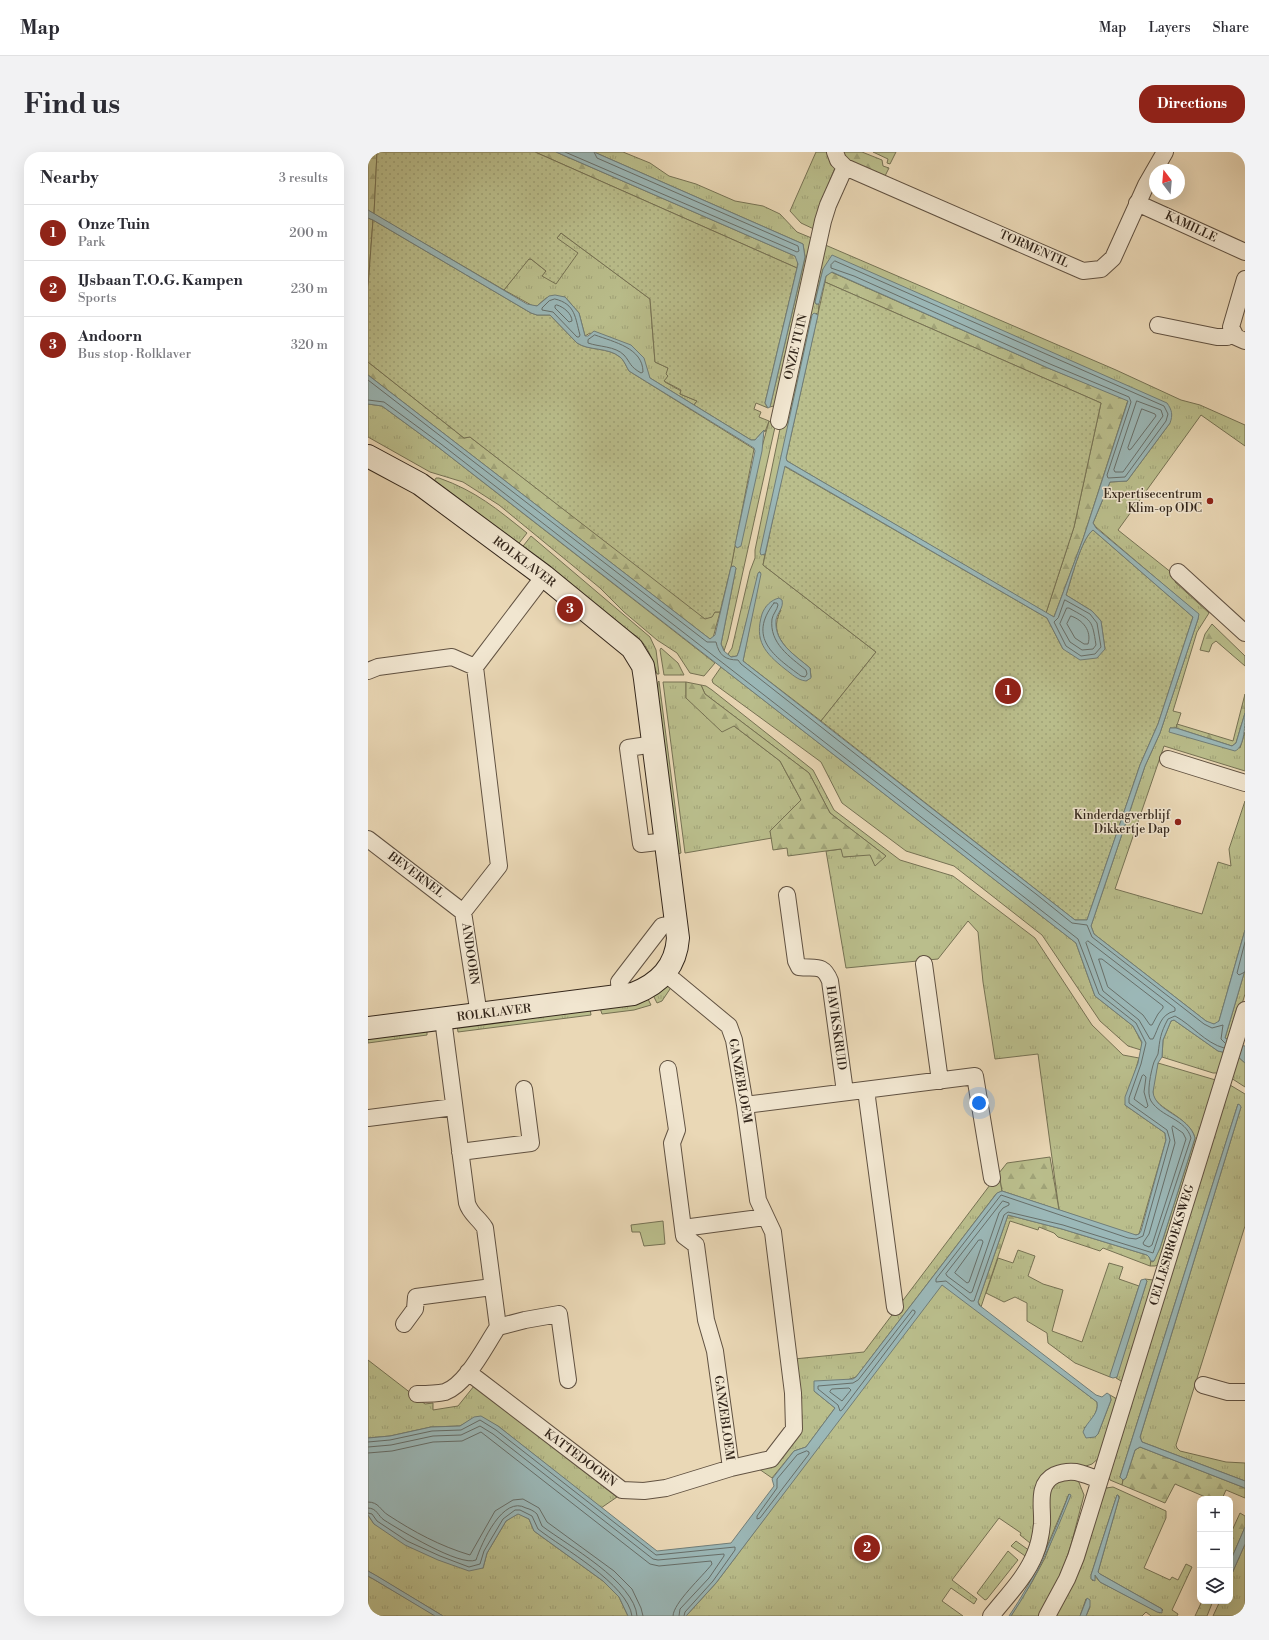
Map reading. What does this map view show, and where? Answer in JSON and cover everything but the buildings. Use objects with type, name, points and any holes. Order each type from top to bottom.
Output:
[{"type":"street","points":[[835,152],[838,160],[844,167]]},
{"type":"street","name":"TORMENTIL","points":[[844,167],[1083,271],[1101,269],[1109,263],[1146,185],[1165,152]]},
{"type":"street","name":"ONZE TUIN","points":[[779,421],[828,205],[844,167]]},
{"type":"street","name":"KAMILLE","points":[[1137,203],[1245,252]]},
{"type":"street","points":[[1158,324],[1217,337],[1239,337],[1232,322],[1245,279]]},
{"type":"street","name":"ROLKLAVER","points":[[368,456],[420,484],[544,576],[636,652],[643,666],[654,744],[676,923],[677,947],[675,956],[665,973],[648,989],[633,994],[620,997],[368,1028]]},
{"type":"street","points":[[1178,572],[1245,633]]},
{"type":"street","points":[[368,671],[378,667],[452,657],[474,667],[544,576]]},
{"type":"street","name":"ANDOORN","points":[[474,667],[499,866],[463,912],[478,1015]]},
{"type":"street","points":[[1168,759],[1245,783]]},
{"type":"street","name":"BEVERNEL","points":[[368,839],[463,912]]},
{"type":"street","name":"HAVIKSKRUID","points":[[787,895],[796,961],[799,967],[821,968],[826,972],[830,981],[845,1092]]},
{"type":"street","points":[[620,997],[619,982],[662,926],[676,923]]},
{"type":"street","points":[[924,964],[940,1081]]},
{"type":"street","name":"GANZEBLOEM","points":[[665,973],[729,1026],[734,1040],[745,1105],[758,1200],[773,1232],[793,1392],[794,1429],[771,1459],[731,1468],[715,1351],[706,1320],[696,1245],[684,1236],[672,1144],[677,1130],[668,1069]]},
{"type":"street","name":"CELLESBROEKSWEG","points":[[1047,1616],[1067,1579],[1076,1557],[1245,1010]]},
{"type":"street","points":[[443,1019],[469,1211],[482,1222],[485,1228],[498,1327]]},
{"type":"street","points":[[745,1105],[975,1076],[992,1178]]},
{"type":"street","points":[[460,1152],[531,1143],[524,1089]]},
{"type":"street","points":[[866,1090],[894,1307]]},
{"type":"street","points":[[368,1118],[454,1107]]},
{"type":"street","points":[[683,1228],[766,1217]]},
{"type":"street","points":[[404,1324],[415,1309],[416,1297],[492,1287]]},
{"type":"street","points":[[417,1394],[445,1392],[457,1384],[468,1372],[498,1327],[525,1320],[560,1314],[568,1380]]},
{"type":"street","name":"KATTEDOORN","points":[[468,1372],[622,1490],[644,1491],[666,1488],[731,1468]]},
{"type":"street","points":[[1203,1385],[1228,1392],[1245,1392]]},
{"type":"street","points":[[991,1616],[1026,1570],[1036,1552],[1042,1523],[1043,1486],[1052,1476],[1067,1471],[1077,1472],[1099,1480]]},
{"type":"green space","points":[[368,152],[377,152],[374,214],[368,210]]},
{"type":"green space","points":[[377,152],[535,152],[797,268],[765,403],[768,408],[756,403],[754,409],[761,412],[759,417],[769,421],[765,432],[764,430],[755,440],[751,440],[694,405],[697,401],[680,394],[681,390],[664,381],[668,376],[666,374],[668,368],[655,362],[650,299],[561,233],[557,238],[578,253],[556,284],[542,276],[546,271],[529,259],[504,290],[374,214]]},
{"type":"green space","points":[[535,152],[556,152],[795,256],[798,260],[797,268]]},
{"type":"green space","points":[[594,152],[623,152],[650,163],[669,176],[696,184],[735,201],[763,206],[780,214],[797,232],[814,239],[777,405],[770,407],[805,257],[803,244]]},
{"type":"green space","points":[[816,152],[827,152],[835,168],[830,180],[833,181],[816,230],[801,223],[790,211]]},
{"type":"green space","points":[[840,152],[862,152],[882,160],[883,166],[889,168],[884,178],[854,165]]},
{"type":"green space","points":[[873,152],[896,152],[890,164],[887,163],[888,159]]},
{"type":"green space","points":[[368,218],[373,220],[368,287]]},
{"type":"green space","points":[[373,220],[531,313],[537,315],[550,315],[577,343],[587,347],[604,350],[620,357],[629,371],[754,449],[731,567],[720,612],[715,612],[712,617],[705,619],[470,437],[464,438],[368,362],[368,287]]},
{"type":"green space","points":[[561,233],[650,299],[655,362],[668,368],[668,376],[665,382],[681,391],[680,394],[697,401],[694,405],[650,378],[590,333],[585,336],[579,313],[565,297],[546,298],[537,306],[533,306],[504,290],[528,259],[531,259],[546,271],[543,276],[556,283],[557,238]]},
{"type":"green space","points":[[823,244],[1116,370],[1181,400],[1200,405],[1245,425],[1245,446],[1201,415],[1118,530],[1177,577],[1175,582],[1209,613],[1197,632],[1173,711],[1181,713],[1176,728],[1170,728],[1240,748],[1245,732],[1245,771],[1164,746],[1115,889],[1202,914],[1218,862],[1231,866],[1229,849],[1245,801],[1245,930],[1219,1021],[1216,1024],[1206,1021],[1094,934],[1091,926],[1145,766],[1160,733],[1198,619],[1198,614],[1093,523],[1110,482],[1127,481],[1170,423],[823,269],[815,302],[816,304],[819,304],[818,315],[816,313],[763,555],[765,554],[763,565],[876,652],[821,721],[743,661],[760,572],[739,651],[737,656],[731,657],[728,654],[732,648],[750,571],[755,558],[755,550],[781,424]],"holes":[[[781,610],[777,620],[777,628],[783,644],[810,668],[811,677],[806,681],[763,612]]]},
{"type":"green space","points":[[831,272],[1048,368],[1128,400],[1083,539],[1054,617],[1046,613],[1074,527],[1101,403],[825,282],[826,276]]},
{"type":"green space","points":[[825,282],[1101,403],[1074,527],[1046,613],[787,461],[786,458]]},
{"type":"green space","points":[[368,362],[464,438],[470,437],[705,618],[715,612],[720,612],[713,638],[710,639],[368,375]]},
{"type":"green space","points":[[368,404],[382,406],[438,447],[715,663],[704,676],[690,673],[677,653],[657,640],[624,612],[600,588],[499,505],[463,482],[430,472],[368,437]]},
{"type":"green space","points":[[769,421],[775,427],[728,639],[724,651],[721,644],[736,568],[733,566],[731,567],[735,545],[735,547]]},
{"type":"green space","points":[[784,466],[1047,618],[1063,649],[1105,649],[1101,621],[1092,611],[1066,595],[1084,542],[1093,530],[1193,617],[1158,724],[1140,765],[1087,920],[1075,920],[821,721],[876,652],[763,565]]},
{"type":"green space","points":[[436,478],[452,483],[486,501],[527,533],[516,547],[433,483]]},
{"type":"green space","points":[[531,536],[650,637],[656,650],[659,674],[657,674],[649,652],[635,635],[620,629],[520,550]]},
{"type":"green space","points":[[1212,624],[1245,656],[1245,666],[1216,641],[1212,644],[1209,652],[1200,650],[1205,634]]},
{"type":"green space","points":[[661,648],[678,663],[684,675],[664,675],[660,650]]},
{"type":"green space","points":[[721,667],[1076,943],[1095,996],[1133,1026],[1142,1043],[1141,1050],[1128,1046],[1100,1021],[1042,935],[954,866],[906,851],[842,803],[821,762],[713,683],[712,680]]},
{"type":"green space","points":[[659,681],[681,853],[674,855],[657,716]]},
{"type":"green space","points":[[663,682],[686,682],[686,698],[734,726],[780,761],[801,800],[770,831],[772,838],[685,853]]},
{"type":"green space","points":[[686,682],[701,685],[705,694],[809,773],[830,813],[886,856],[875,866],[870,855],[843,857],[841,849],[788,856],[787,848],[773,850],[770,831],[801,800],[780,761],[734,726],[722,732],[686,698]]},
{"type":"green space","points":[[701,685],[712,690],[813,770],[834,810],[900,860],[953,876],[1035,938],[1092,1025],[1123,1055],[1139,1058],[1125,1105],[1165,1133],[1166,1140],[1139,1234],[1129,1234],[1059,1210],[1038,1054],[995,1059],[983,982],[978,932],[968,921],[938,959],[846,968],[826,851],[842,849],[844,857],[870,854],[875,865],[886,856],[830,813],[809,773],[705,694]]},
{"type":"green space","points":[[1245,694],[1245,713],[1236,743],[1232,746],[1176,728],[1177,724],[1233,741]]},
{"type":"green space","points":[[1245,970],[1245,994],[1231,1041],[1225,1038]]},
{"type":"green space","points":[[667,986],[672,986],[662,1001],[657,1003],[652,993]]},
{"type":"green space","points":[[647,997],[651,1005],[634,1010],[602,1014],[600,1008]]},
{"type":"green space","points":[[590,1009],[591,1015],[458,1032],[457,1025]]},
{"type":"green space","points":[[1174,1020],[1218,1051],[1227,1053],[1218,1073],[1213,1073],[1162,1057],[1163,1040],[1171,1021]]},
{"type":"green space","points":[[427,1028],[427,1035],[368,1043],[368,1036]]},
{"type":"green space","points":[[1236,1055],[1245,1063],[1245,1087],[1231,1078]]},
{"type":"green space","points":[[1158,1063],[1219,1081],[1160,1264],[1150,1266],[1151,1261],[1153,1262],[1160,1248],[1195,1138],[1192,1130],[1180,1118],[1155,1099],[1153,1087]]},
{"type":"green space","points":[[1230,1085],[1245,1094],[1245,1226],[1176,1445],[1180,1451],[1226,1462],[1245,1463],[1245,1481],[1142,1442],[1140,1437],[1241,1107],[1238,1104],[1120,1477],[1123,1480],[1122,1485],[1110,1480],[1109,1477]]},
{"type":"green space","points":[[1050,1157],[1059,1210],[1002,1191],[999,1173],[1007,1163]]},
{"type":"green space","points":[[999,1173],[1002,1191],[996,1194],[856,1377],[814,1391],[835,1408],[806,1447],[794,1451],[772,1478],[759,1469],[794,1429],[802,1417],[794,1359],[864,1352]]},
{"type":"green space","points":[[1008,1215],[1062,1229],[1147,1255],[1151,1263],[1150,1266],[1103,1248],[1100,1251],[1058,1237],[1054,1233],[1039,1227],[1038,1230],[1010,1221],[981,1307],[978,1302]]},
{"type":"green space","points":[[663,1221],[665,1244],[644,1246],[640,1232],[632,1232],[631,1225]]},
{"type":"green space","points":[[1018,1250],[1035,1256],[1028,1276],[1043,1284],[1063,1290],[1052,1331],[1082,1342],[1109,1263],[1123,1267],[1119,1279],[1139,1286],[1110,1377],[1075,1363],[1048,1343],[1047,1333],[1027,1321],[1027,1303],[1015,1297],[1004,1302],[986,1293],[998,1258],[1013,1263]]},
{"type":"green space","points":[[1145,1279],[1153,1280],[1124,1380],[1121,1381],[1116,1378],[1147,1281]]},
{"type":"green space","points":[[943,1284],[1097,1402],[1097,1409],[1094,1416],[1084,1428],[1098,1434],[1111,1400],[1110,1395],[1117,1399],[1100,1457],[1092,1464],[1086,1466],[1056,1469],[1033,1542],[1030,1543],[1020,1535],[1021,1533],[999,1518],[952,1580],[977,1599],[974,1604],[951,1588],[942,1601],[963,1616],[686,1616],[716,1583],[940,1285]]},
{"type":"green space","points":[[368,1360],[425,1404],[433,1403],[433,1410],[458,1406],[474,1386],[617,1497],[601,1508],[498,1426],[469,1421],[460,1426],[431,1427],[390,1436],[368,1438]]},
{"type":"green space","points":[[1140,1447],[1245,1488],[1245,1498],[1226,1490],[1223,1496],[1203,1496],[1175,1484],[1165,1503],[1122,1485],[1123,1480],[1126,1478],[1135,1450]]},
{"type":"green space","points":[[1060,1478],[1078,1480],[1084,1495],[1071,1545],[1061,1575],[1042,1616],[1011,1616],[1045,1558],[1069,1494],[1044,1554],[1049,1491]]},
{"type":"green space","points":[[1113,1487],[1166,1511],[1166,1518],[1144,1568],[1170,1580],[1172,1577],[1178,1580],[1186,1564],[1192,1567],[1172,1610],[1178,1614],[1177,1616],[1151,1616],[1146,1612],[1142,1616],[1086,1616],[1090,1607],[1086,1599],[1080,1616],[1053,1616],[1102,1491],[1106,1488]],"holes":[[[1117,1495],[1119,1496],[1098,1572],[1162,1609],[1163,1610],[1160,1613],[1100,1582],[1094,1575],[1093,1581],[1091,1575]]]},
{"type":"green space","points":[[518,1513],[529,1519],[534,1531],[603,1581],[619,1597],[628,1616],[443,1616],[368,1571],[368,1515],[374,1524],[483,1568],[487,1553],[506,1521]]},
{"type":"green space","points":[[1240,1513],[1245,1516],[1245,1527],[1233,1555],[1233,1532],[1233,1528]]},
{"type":"green space","points":[[1016,1541],[1030,1551],[1028,1558],[1011,1546]]},
{"type":"green space","points":[[1245,1544],[1245,1616],[1213,1616],[1219,1604],[1233,1604],[1233,1571]]},
{"type":"green space","points":[[1008,1551],[1018,1560],[985,1600],[977,1593]]},
{"type":"green space","points":[[368,1576],[375,1580],[436,1616],[368,1616]]},
{"type":"green space","points":[[1201,1604],[1212,1604],[1207,1616],[1195,1616]]},
{"type":"water","points":[[556,152],[594,152],[803,244],[805,257],[770,407],[768,408],[765,403],[798,264],[795,256]]},
{"type":"water","points":[[368,210],[527,304],[537,306],[549,296],[555,295],[565,297],[579,313],[585,336],[588,336],[594,331],[631,345],[644,358],[650,378],[751,440],[755,440],[764,430],[762,451],[741,546],[737,548],[735,545],[755,451],[754,448],[629,371],[620,357],[604,350],[587,347],[577,343],[550,315],[537,315],[531,313],[368,218]]},
{"type":"water","points":[[832,255],[1167,403],[1170,408],[1172,417],[1170,423],[1127,481],[1110,482],[1093,523],[1096,528],[1199,614],[1160,733],[1145,766],[1091,926],[1094,934],[1206,1021],[1214,1024],[1219,1021],[1245,930],[1245,970],[1225,1038],[1239,1045],[1245,1046],[1245,1063],[1236,1055],[1218,1051],[1174,1020],[1171,1021],[1163,1040],[1162,1057],[1158,1063],[1153,1092],[1155,1099],[1186,1124],[1192,1130],[1195,1138],[1160,1248],[1154,1261],[1151,1261],[1147,1255],[1062,1229],[1008,1215],[978,1302],[979,1305],[1096,1395],[1102,1397],[1107,1393],[1110,1395],[1111,1400],[1098,1434],[1095,1437],[1086,1438],[1083,1432],[1095,1414],[1097,1402],[942,1285],[716,1583],[686,1616],[628,1616],[619,1597],[603,1581],[534,1531],[529,1519],[518,1514],[506,1521],[487,1553],[483,1568],[469,1571],[438,1560],[405,1545],[374,1524],[368,1515],[368,1438],[390,1436],[431,1427],[460,1426],[474,1417],[481,1416],[498,1426],[657,1551],[731,1543],[774,1486],[772,1479],[794,1451],[806,1447],[835,1408],[814,1391],[814,1381],[853,1379],[856,1377],[997,1193],[1002,1191],[1136,1235],[1141,1231],[1166,1140],[1165,1133],[1125,1105],[1125,1097],[1138,1063],[1142,1042],[1133,1026],[1095,996],[1076,943],[438,447],[382,406],[368,404],[368,375],[710,639],[715,635],[731,567],[734,566],[736,568],[721,644],[724,651],[731,657],[737,656],[739,651],[758,573],[760,572],[761,574],[743,661],[1075,920],[1087,920],[1140,765],[1158,724],[1193,617],[1093,530],[1084,542],[1066,595],[1092,611],[1101,621],[1105,649],[1097,658],[1080,660],[1063,649],[1047,618],[785,466],[765,554],[761,555],[760,552],[812,315],[814,313],[818,315],[786,458],[787,461],[1054,617],[1083,539],[1128,401],[1048,368],[832,272],[826,276],[819,304],[816,304],[815,302],[823,269]]},
{"type":"water","points":[[779,598],[782,600],[782,603],[776,620],[778,635],[787,648],[810,668],[811,678],[806,681],[795,676],[778,663],[767,652],[760,639],[759,632],[763,611],[771,602]]},
{"type":"water","points":[[1245,713],[1243,740],[1241,745],[1235,751],[1169,732],[1170,728],[1176,728],[1232,746],[1236,743]]},
{"type":"water","points":[[1238,1104],[1241,1107],[1140,1437],[1142,1442],[1245,1481],[1245,1488],[1140,1447],[1135,1450],[1126,1478],[1123,1480],[1120,1477]]},
{"type":"water","points":[[1145,1279],[1147,1281],[1117,1377],[1110,1377],[1141,1280]]},
{"type":"water","points":[[1069,1494],[1071,1495],[1044,1557],[1029,1587],[1011,1616],[1009,1616],[1043,1557]]},
{"type":"water","points":[[1117,1495],[1119,1498],[1098,1572],[1162,1609],[1162,1613],[1157,1612],[1100,1582],[1095,1575],[1095,1581],[1091,1579]]},
{"type":"water","points":[[1245,1527],[1245,1544],[1233,1571],[1233,1555]]},
{"type":"water","points":[[368,1571],[443,1616],[435,1616],[368,1576]]},
{"type":"water","points":[[1087,1598],[1090,1600],[1090,1606],[1086,1616],[1080,1616]]},
{"type":"place","name":"Expertisecentrum Klim-op ODC","points":[[1210,501]]},
{"type":"place","name":"Andoorn","points":[[570,609]]},
{"type":"place","name":"Onze Tuin","points":[[1008,691]]},
{"type":"place","name":"Kinderdagverblijf Dikkertje Dap","points":[[1178,822]]},
{"type":"place","name":"IJsbaan T.O.G. Kampen","points":[[867,1548]]}]
